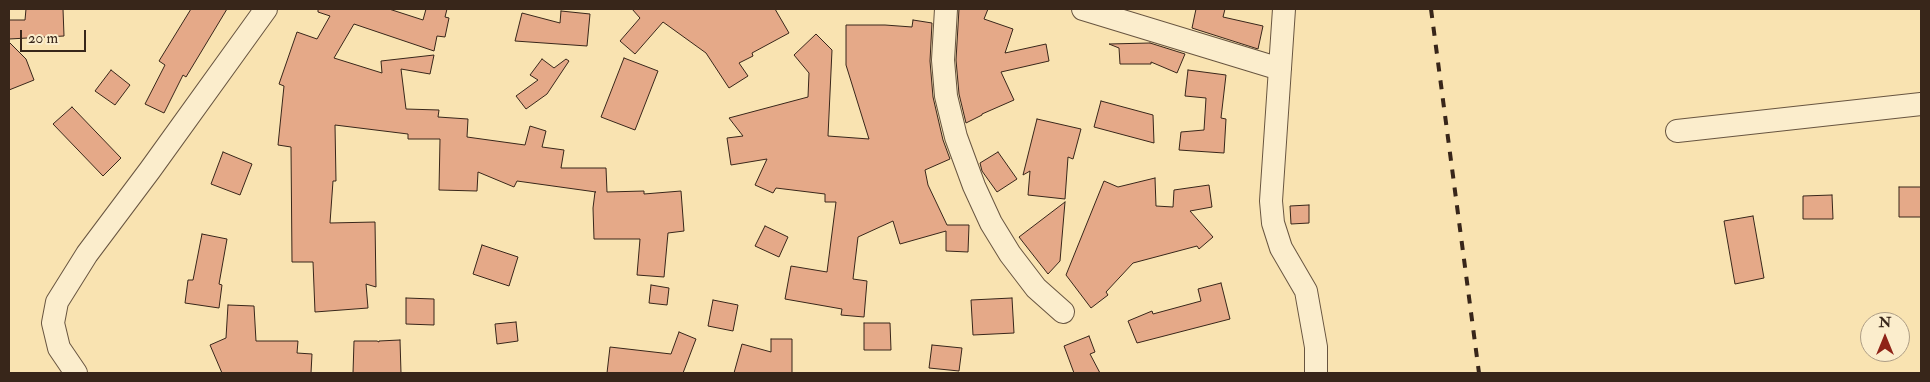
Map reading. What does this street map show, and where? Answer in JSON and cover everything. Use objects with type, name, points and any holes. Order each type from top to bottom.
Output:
[{"type":"street","points":[[76,373],[59,348],[53,323],[57,302],[86,254],[150,170],[266,9]]},
{"type":"street","points":[[946,9],[943,60],[946,96],[956,137],[974,186],[991,223],[1010,254],[1036,288],[1063,312]]},
{"type":"street","points":[[1083,9],[1280,69]]},
{"type":"street","points":[[1284,9],[1271,201],[1273,224],[1281,248],[1306,291],[1316,347],[1316,373]]},
{"type":"street","points":[[1677,131],[1921,104]]},
{"type":"building","points":[[26,9],[63,9],[64,36],[9,39],[9,20],[25,20]]},
{"type":"building","points":[[191,9],[227,9],[186,77],[183,75],[164,113],[145,104],[165,65],[159,61]]},
{"type":"building","points":[[318,9],[389,9],[423,20],[426,9],[447,9],[445,17],[449,18],[445,37],[437,36],[434,51],[354,24],[334,58],[382,73],[381,61],[434,55],[430,74],[401,69],[406,109],[439,110],[438,117],[468,119],[467,137],[525,145],[530,126],[546,131],[542,147],[564,150],[561,168],[606,168],[607,192],[644,191],[644,194],[681,191],[684,231],[668,233],[664,277],[637,275],[640,239],[594,239],[593,208],[596,192],[517,181],[514,187],[478,172],[477,191],[439,190],[440,139],[408,139],[408,134],[335,125],[336,181],[333,181],[330,223],[375,222],[376,287],[366,284],[368,308],[315,312],[313,262],[292,262],[291,147],[278,145],[284,86],[279,84],[297,32],[317,39],[330,16],[318,12]]},
{"type":"building","points":[[632,9],[775,9],[789,33],[752,53],[753,56],[739,63],[748,76],[729,88],[706,53],[663,22],[635,54],[620,41],[640,18]]},
{"type":"building","points":[[959,9],[988,9],[984,19],[1013,29],[1005,53],[1046,44],[1049,61],[1001,72],[1014,100],[966,123],[959,94],[956,60]]},
{"type":"building","points":[[1196,9],[1225,9],[1223,17],[1263,26],[1258,49],[1192,28]]},
{"type":"building","points":[[561,11],[590,14],[587,46],[515,41],[522,13],[560,23]]},
{"type":"building","points":[[913,20],[932,23],[930,61],[933,97],[943,140],[950,159],[925,170],[928,185],[947,225],[969,225],[968,252],[946,251],[946,231],[900,244],[893,221],[858,237],[853,279],[867,281],[864,317],[841,315],[842,309],[785,299],[791,266],[827,272],[836,202],[825,202],[825,194],[776,188],[773,193],[755,185],[767,159],[731,165],[727,138],[743,136],[729,118],[808,97],[809,73],[794,55],[816,34],[832,50],[828,136],[869,139],[846,65],[846,25],[912,27]]},
{"type":"building","points":[[9,42],[26,59],[34,80],[9,90]]},
{"type":"building","points":[[1150,43],[1185,54],[1177,73],[1151,62],[1151,64],[1120,64],[1119,48],[1109,44]]},
{"type":"building","points":[[624,58],[658,71],[635,130],[601,117]]},
{"type":"building","points":[[542,59],[554,68],[566,59],[569,61],[547,94],[526,109],[516,96],[538,80],[530,75]]},
{"type":"building","points":[[111,70],[130,85],[115,105],[95,91]]},
{"type":"building","points":[[1188,70],[1226,75],[1221,118],[1226,119],[1224,153],[1179,150],[1181,132],[1204,130],[1206,98],[1185,96]]},
{"type":"building","points":[[1101,101],[1153,115],[1154,143],[1094,127]]},
{"type":"building","points":[[72,107],[121,158],[103,176],[53,124]]},
{"type":"building","points":[[1037,119],[1081,129],[1073,159],[1068,157],[1065,199],[1028,195],[1030,171],[1023,175]]},
{"type":"building","points":[[223,152],[252,164],[240,195],[211,184]]},
{"type":"building","points":[[998,152],[1017,179],[997,192],[982,171],[980,163]]},
{"type":"building","points":[[1155,178],[1156,206],[1173,207],[1174,190],[1209,185],[1212,207],[1190,211],[1213,237],[1199,249],[1197,246],[1133,263],[1106,292],[1108,295],[1091,308],[1066,275],[1104,181],[1118,187]]},
{"type":"building","points":[[1899,187],[1921,187],[1921,217],[1899,217]]},
{"type":"building","points":[[1832,195],[1833,219],[1803,219],[1803,196]]},
{"type":"building","points":[[1065,202],[1060,261],[1048,274],[1019,237]]},
{"type":"building","points":[[1309,205],[1309,223],[1291,224],[1290,206]]},
{"type":"building","points":[[1753,216],[1764,278],[1735,284],[1724,221]]},
{"type":"building","points":[[765,226],[788,237],[779,257],[755,246]]},
{"type":"building","points":[[202,234],[227,239],[219,284],[222,285],[219,308],[185,303],[188,280],[193,280]]},
{"type":"building","points":[[482,245],[518,257],[509,286],[473,274]]},
{"type":"building","points":[[1221,283],[1230,319],[1137,343],[1128,321],[1152,311],[1153,314],[1201,301],[1198,289]]},
{"type":"building","points":[[651,285],[669,288],[667,305],[649,303]]},
{"type":"building","points":[[406,298],[434,299],[434,325],[406,324]]},
{"type":"building","points":[[1012,298],[1014,333],[973,335],[971,300]]},
{"type":"building","points":[[713,300],[738,305],[733,331],[708,326]]},
{"type":"building","points":[[228,305],[254,306],[256,341],[298,341],[297,353],[312,354],[311,373],[222,373],[210,345],[226,338]]},
{"type":"building","points":[[516,322],[518,341],[497,344],[495,324]]},
{"type":"building","points":[[864,323],[890,323],[891,350],[864,350]]},
{"type":"building","points":[[679,332],[696,339],[683,373],[607,373],[610,347],[671,354]]},
{"type":"building","points":[[1089,336],[1095,352],[1090,354],[1100,373],[1074,373],[1064,346]]},
{"type":"building","points":[[771,339],[792,339],[792,373],[734,373],[742,344],[771,352]]},
{"type":"building","points":[[400,340],[401,373],[353,373],[354,341],[379,342]]},
{"type":"building","points":[[932,345],[962,348],[959,371],[929,368]]},
{"type":"railway","points":[[1431,9],[1479,373]]}]
